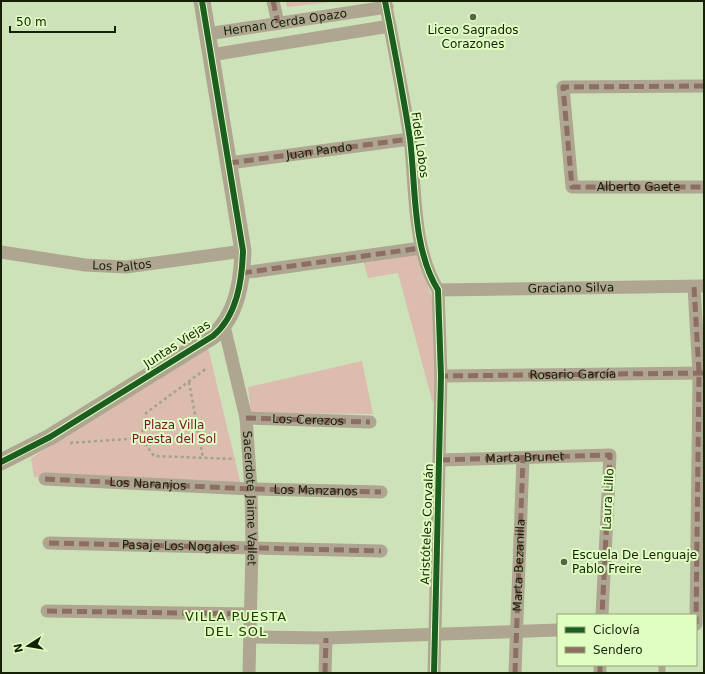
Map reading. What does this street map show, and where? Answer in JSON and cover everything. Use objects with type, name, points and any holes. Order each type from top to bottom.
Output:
[{"type":"street","name":"Juntas Viejas","points":[[1,462],[50,438],[213,336],[224,326],[235,301],[242,273],[242,251],[202,1]]},
{"type":"street","points":[[274,1],[278,23]]},
{"type":"street","name":"Hernan Cerda Opazo","points":[[207,34],[386,4]]},
{"type":"street","name":"Fidel Lobos","points":[[386,4],[410,139],[422,248],[431,279],[438,290]]},
{"type":"street","name":"Hernan Cerda Opazo","points":[[211,55],[390,26]]},
{"type":"street","name":"Alberto Gaete","points":[[704,86],[563,87],[572,187],[704,186]]},
{"type":"street","name":"Juan Pando","points":[[229,163],[410,139]]},
{"type":"street","points":[[242,273],[422,248]]},
{"type":"street","name":"Los Paltos","points":[[1,252],[85,265],[126,267],[242,251]]},
{"type":"street","points":[[696,614],[700,536],[701,373],[699,286]]},
{"type":"street","name":"Graciano Silva","points":[[438,290],[699,286]]},
{"type":"street","name":"Aristóteles Corvalán","points":[[434,673],[441,376],[438,290]]},
{"type":"street","name":"Sacerdote Jaime Vallet","points":[[224,326],[246,418],[251,489],[252,548],[249,673]]},
{"type":"street","name":"Rosario García","points":[[441,376],[701,373]]},
{"type":"street","name":"Los Cerezos","points":[[246,418],[370,422]]},
{"type":"street","name":"Marta Brunet","points":[[440,460],[610,455]]},
{"type":"street","name":"Laura Lillo","points":[[602,614],[610,455]]},
{"type":"street","name":"Marta Bezanilla","points":[[515,673],[523,458]]},
{"type":"street","name":"Los Naranjos","points":[[45,479],[251,489]]},
{"type":"street","name":"Los Manzanos","points":[[251,489],[380,492]]},
{"type":"street","name":"Pasaje Los Nogales","points":[[49,543],[381,550]]},
{"type":"street","points":[[47,611],[250,614]]},
{"type":"street","points":[[250,637],[326,638],[434,636],[557,630]]},
{"type":"street","points":[[325,673],[326,638]]},
{"type":"path","points":[[207,368],[146,413],[141,438],[154,456],[235,459]]},
{"type":"path","points":[[189,381],[203,458]]},
{"type":"path","points":[[68,443],[141,438]]},
{"type":"green space","points":[[285,1],[342,1],[287,7]]},
{"type":"green space","points":[[417,254],[433,301],[436,390],[433,404],[398,273],[368,278],[363,260]]},
{"type":"green space","name":"Plaza Villa Puesta del Sol","points":[[208,348],[242,489],[34,477],[31,458]]},
{"type":"green space","points":[[362,361],[373,414],[251,413],[248,387]]},
{"type":"marked path","points":[[273,1],[278,23]]},
{"type":"marked path","points":[[704,86],[563,87],[572,187],[704,187]]},
{"type":"marked path","points":[[229,163],[410,139]]},
{"type":"marked path","points":[[242,273],[421,248]]},
{"type":"marked path","points":[[694,287],[699,373],[696,614]]},
{"type":"marked path","points":[[441,379],[441,376],[704,373]]},
{"type":"marked path","points":[[246,418],[370,422]]},
{"type":"marked path","points":[[440,460],[610,455],[602,614]]},
{"type":"marked path","points":[[515,673],[523,458]]},
{"type":"marked path","points":[[45,479],[251,489],[381,492]]},
{"type":"marked path","points":[[49,543],[381,551]]},
{"type":"marked path","points":[[47,611],[250,614]]},
{"type":"marked path","points":[[325,673],[326,638]]},
{"type":"marked path","points":[[600,666],[600,673]]},
{"type":"cycle path","points":[[1,462],[50,437],[213,336],[221,328],[233,308],[239,286],[243,251],[202,1]]},
{"type":"cycle path","points":[[385,1],[410,139],[416,217],[419,236],[430,273],[438,290],[441,376],[434,673]]},
{"type":"place","name":"Liceo Sagrados Corazones","points":[[473,17]]},
{"type":"place","name":"Escuela De Lenguaje Pablo Freire","points":[[564,562]]},
{"type":"district","name":"VILLA PUESTA DEL SOL","points":[[236,624]]}]
